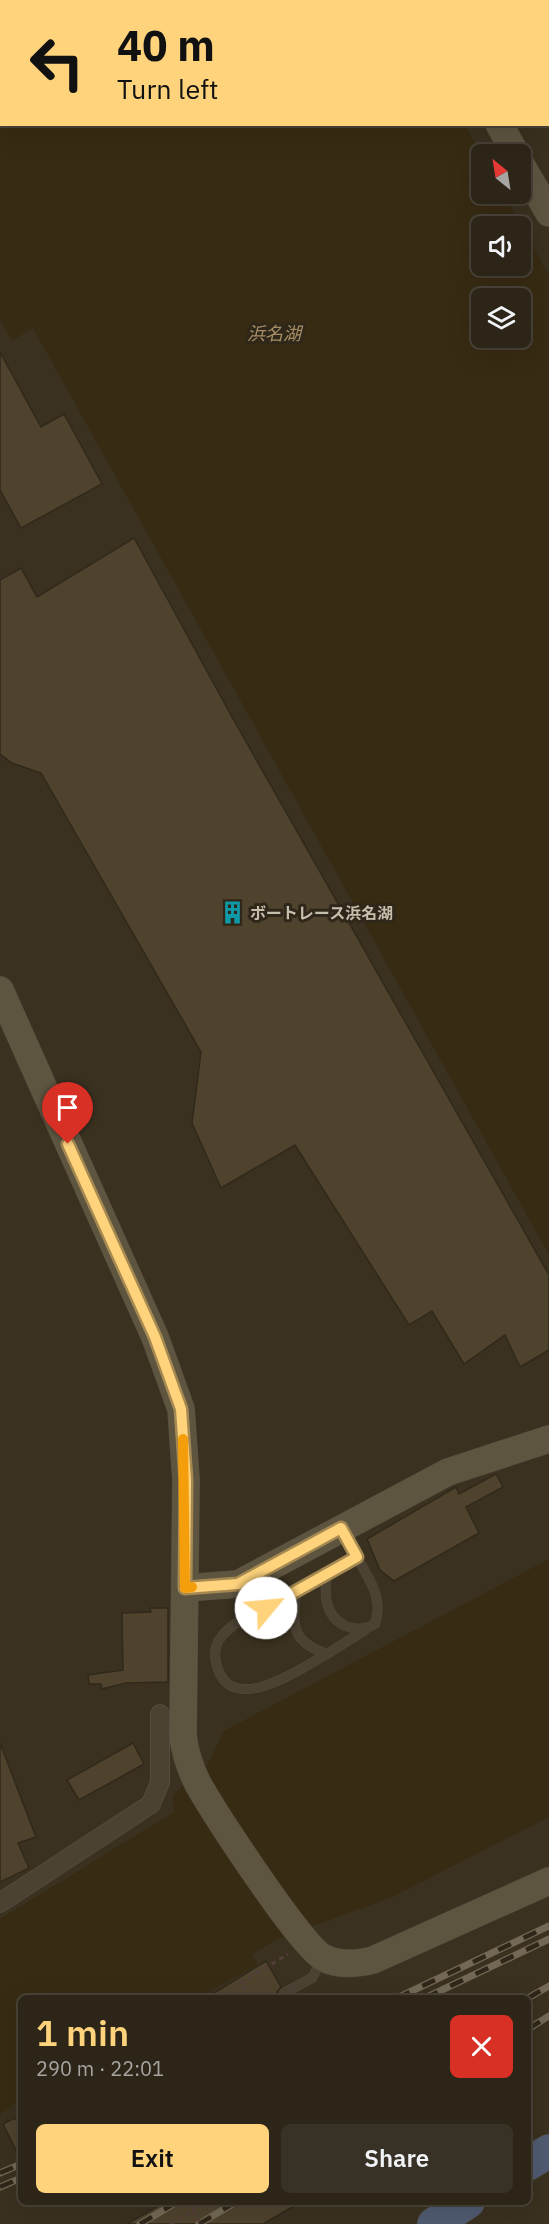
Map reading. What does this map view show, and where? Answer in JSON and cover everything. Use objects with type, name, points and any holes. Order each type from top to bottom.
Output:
[{"type":"highway","points":[[531,2162],[549,2151]]},
{"type":"highway","points":[[434,2224],[463,2205]]},
{"type":"street","points":[[500,126],[510,144]]},
{"type":"street","points":[[531,182],[549,213]]},
{"type":"street","points":[[0,990],[155,1337],[181,1409],[186,1480],[183,1736],[186,1756],[199,1784],[296,1941],[323,1958],[353,1964],[373,1960],[549,1881]]},
{"type":"street","points":[[185,1588],[238,1584],[448,1472],[549,1439]]},
{"type":"street","points":[[0,1903],[151,1804],[160,1782],[160,1714]]},
{"type":"lane","points":[[341,1528],[357,1557],[379,1599],[380,1611],[375,1624],[327,1654],[271,1684],[257,1689],[235,1686],[226,1682],[219,1673],[215,1653],[222,1635],[357,1557]]},
{"type":"lane","points":[[326,1575],[327,1605],[335,1619],[345,1626],[366,1630]]},
{"type":"lane","points":[[296,1592],[293,1619],[297,1635],[313,1649],[327,1654]]},
{"type":"lane","points":[[284,1993],[312,1978],[323,1958]]},
{"type":"path","points":[[249,1995],[241,1983],[296,1941]]},
{"type":"path","points":[[191,2205],[201,2224]]},
{"type":"path","points":[[170,2224],[198,2205]]},
{"type":"water","name":"浜名湖","points":[[0,126],[466,126],[475,144],[471,144],[471,204],[509,204],[515,216],[471,216],[471,276],[531,276],[531,243],[549,275],[549,1255],[33,328],[12,341],[0,320]]},
{"type":"water","points":[[549,1559],[549,1817],[392,1897],[278,1939],[252,1954],[258,1964],[203,1995],[18,1995],[18,2101],[0,2114],[0,1919],[174,1812],[172,1796],[208,1764],[224,1731]]},
{"type":"building","points":[[0,352],[41,427],[64,414],[102,484],[21,528],[0,490]]},
{"type":"building","name":"ボートレース浜名湖","points":[[134,538],[232,717],[549,1275],[549,1350],[520,1367],[505,1335],[464,1364],[432,1311],[409,1325],[295,1145],[221,1188],[192,1123],[201,1052],[41,773],[12,763],[0,754],[0,580],[21,568],[37,597]]},
{"type":"building","points":[[496,1474],[503,1487],[466,1507],[479,1533],[394,1581],[380,1570],[367,1539],[456,1487],[459,1494]]},
{"type":"building","points":[[150,1608],[168,1608],[168,1682],[126,1683],[102,1689],[101,1684],[89,1684],[88,1675],[123,1670],[122,1613],[151,1612]]},
{"type":"building","points":[[0,1743],[36,1837],[18,1843],[29,1868],[0,1882]]},
{"type":"building","points":[[133,1743],[144,1764],[79,1800],[67,1780]]},
{"type":"building","points":[[266,1961],[281,1987],[277,1992],[278,1995],[211,1995]]},
{"type":"building","points":[[15,2118],[18,2124],[18,2154],[3,2124]]},
{"type":"building","points":[[160,2205],[296,2205],[263,2224],[127,2224]]},
{"type":"railway","points":[[403,1995],[549,1926]]},
{"type":"railway","points":[[431,1995],[549,1939]]},
{"type":"railway","points":[[531,1996],[549,1986]]},
{"type":"railway","points":[[531,2027],[549,2016]]},
{"type":"railway","points":[[0,2173],[18,2165]]},
{"type":"railway","points":[[0,2187],[18,2179]]},
{"type":"railway","points":[[140,2224],[172,2205]]},
{"type":"railway","points":[[199,2224],[231,2205]]},
{"type":"slow traffic","points":[[183,1439],[186,1480],[185,1588],[192,1587]]},
{"type":"place","name":"ボートレース浜名湖","points":[[232,913]]},
{"type":"route","points":[[68,1144],[155,1337],[181,1409],[186,1480],[185,1588],[238,1584],[341,1528],[357,1557],[266,1608]]}]
